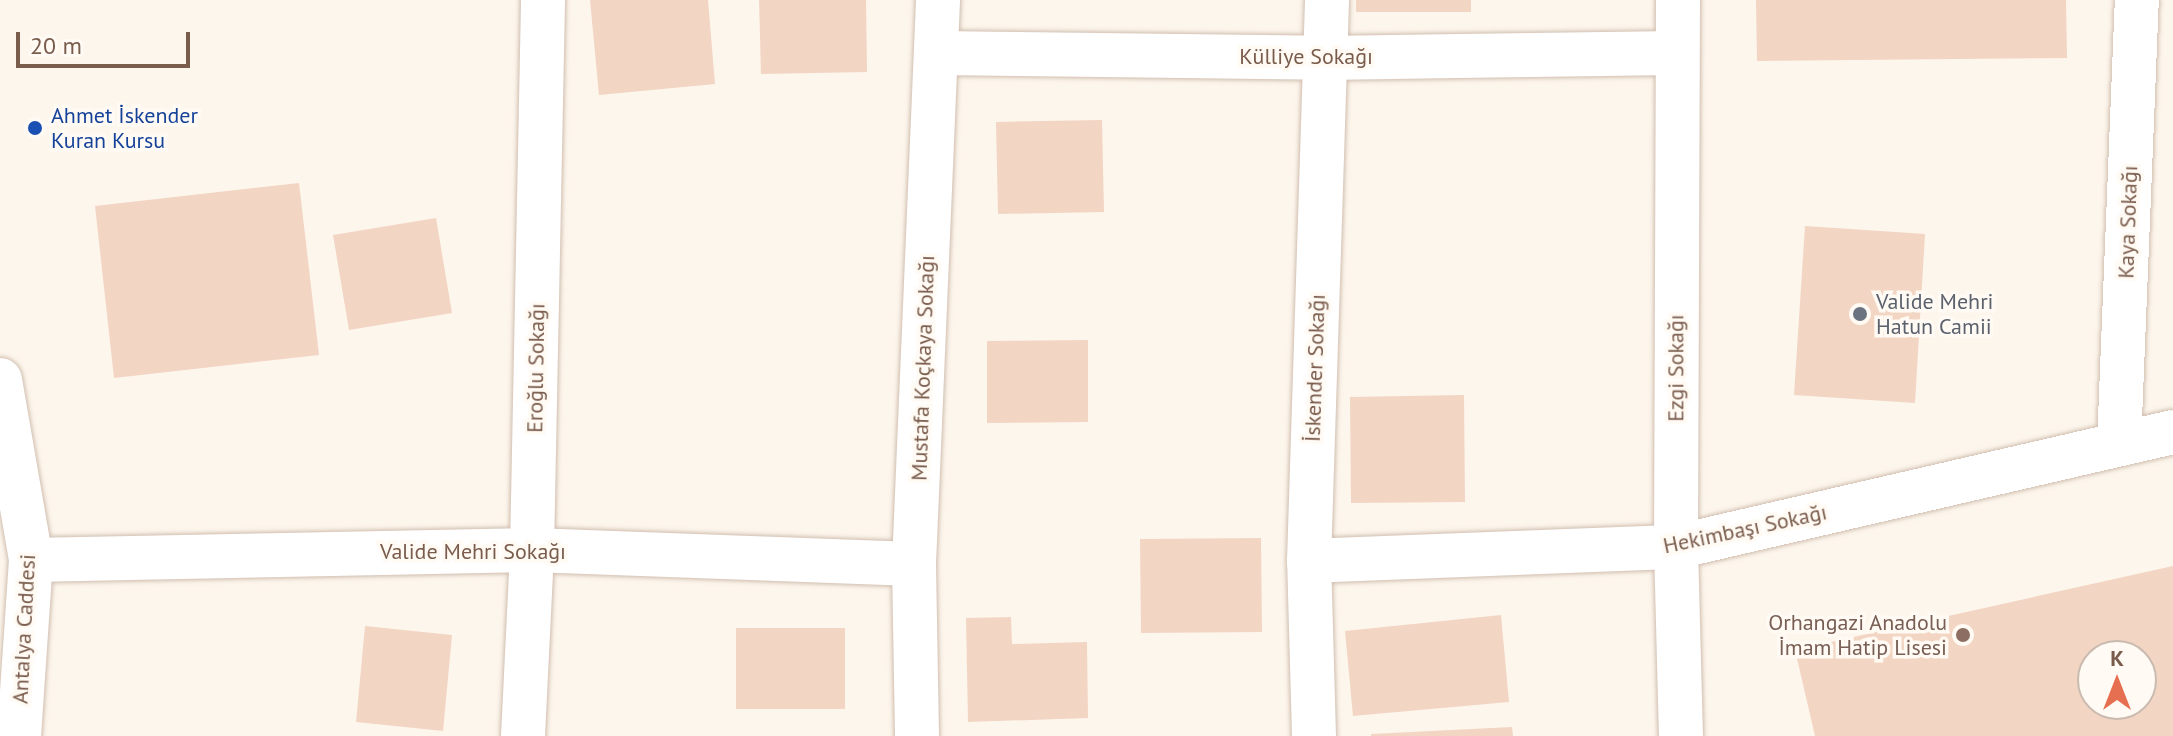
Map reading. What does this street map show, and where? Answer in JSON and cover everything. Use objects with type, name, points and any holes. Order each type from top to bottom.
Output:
[{"type":"street","name":"Eroğlu Sokağı","points":[[523,736],[532,550],[543,0]]},
{"type":"street","name":"Mustafa Koçkaya Sokağı","points":[[917,736],[914,564],[938,0]]},
{"type":"street","name":"İskender Sokağı","points":[[1314,736],[1309,561],[1327,0]]},
{"type":"street","name":"Ezgi Sokağı","points":[[1678,0],[1676,547],[1681,736]]},
{"type":"street","name":"Kaya Sokağı","points":[[2119,444],[2137,0]]},
{"type":"street","name":"Külliye Sokağı","points":[[936,53],[1324,58],[1676,53]]},
{"type":"street","name":"Antalya Caddesi","points":[[0,380],[4,431],[31,560],[19,736]]},
{"type":"street","name":"Hekimbaşı Sokağı","points":[[1309,561],[1676,547],[2173,432]]},
{"type":"street","name":"Valide Mehri Sokağı","points":[[31,560],[532,550],[914,564]]},
{"type":"building","points":[[590,0],[708,0],[715,84],[599,95]]},
{"type":"building","points":[[759,0],[866,0],[867,72],[761,74]]},
{"type":"building","points":[[1356,0],[1471,0],[1471,12],[1356,12]]},
{"type":"building","points":[[1756,0],[2066,0],[2067,58],[1757,61]]},
{"type":"building","points":[[1102,120],[1104,212],[998,214],[996,122]]},
{"type":"building","points":[[299,183],[319,355],[114,378],[95,206]]},
{"type":"building","points":[[436,218],[452,313],[349,330],[333,235]]},
{"type":"building","name":"Valide Mehri Hatun Camii","points":[[1805,226],[1925,234],[1915,403],[1794,395]]},
{"type":"building","points":[[1088,340],[1088,422],[987,423],[987,341]]},
{"type":"building","points":[[1464,395],[1465,502],[1351,503],[1350,397]]},
{"type":"building","points":[[1261,538],[1262,632],[1141,633],[1140,539]]},
{"type":"building","points":[[2173,566],[2173,736],[1815,736],[1795,650]]},
{"type":"building","points":[[1501,615],[1509,702],[1353,716],[1345,631]]},
{"type":"building","points":[[1011,617],[1012,644],[1087,642],[1088,718],[968,722],[966,618]]},
{"type":"building","points":[[365,626],[452,635],[443,731],[356,722]]},
{"type":"building","points":[[736,628],[845,628],[845,709],[736,709]]},
{"type":"building","points":[[1512,727],[1513,736],[1371,736],[1371,734]]},
{"type":"place","name":"Ahmet İskender Kuran Kursu","points":[[35,128]]},
{"type":"place","name":"Valide Mehri Hatun Camii","points":[[1860,314]]},
{"type":"place","name":"Orhangazi Anadolu İmam Hatip Lisesi","points":[[1963,635]]}]
